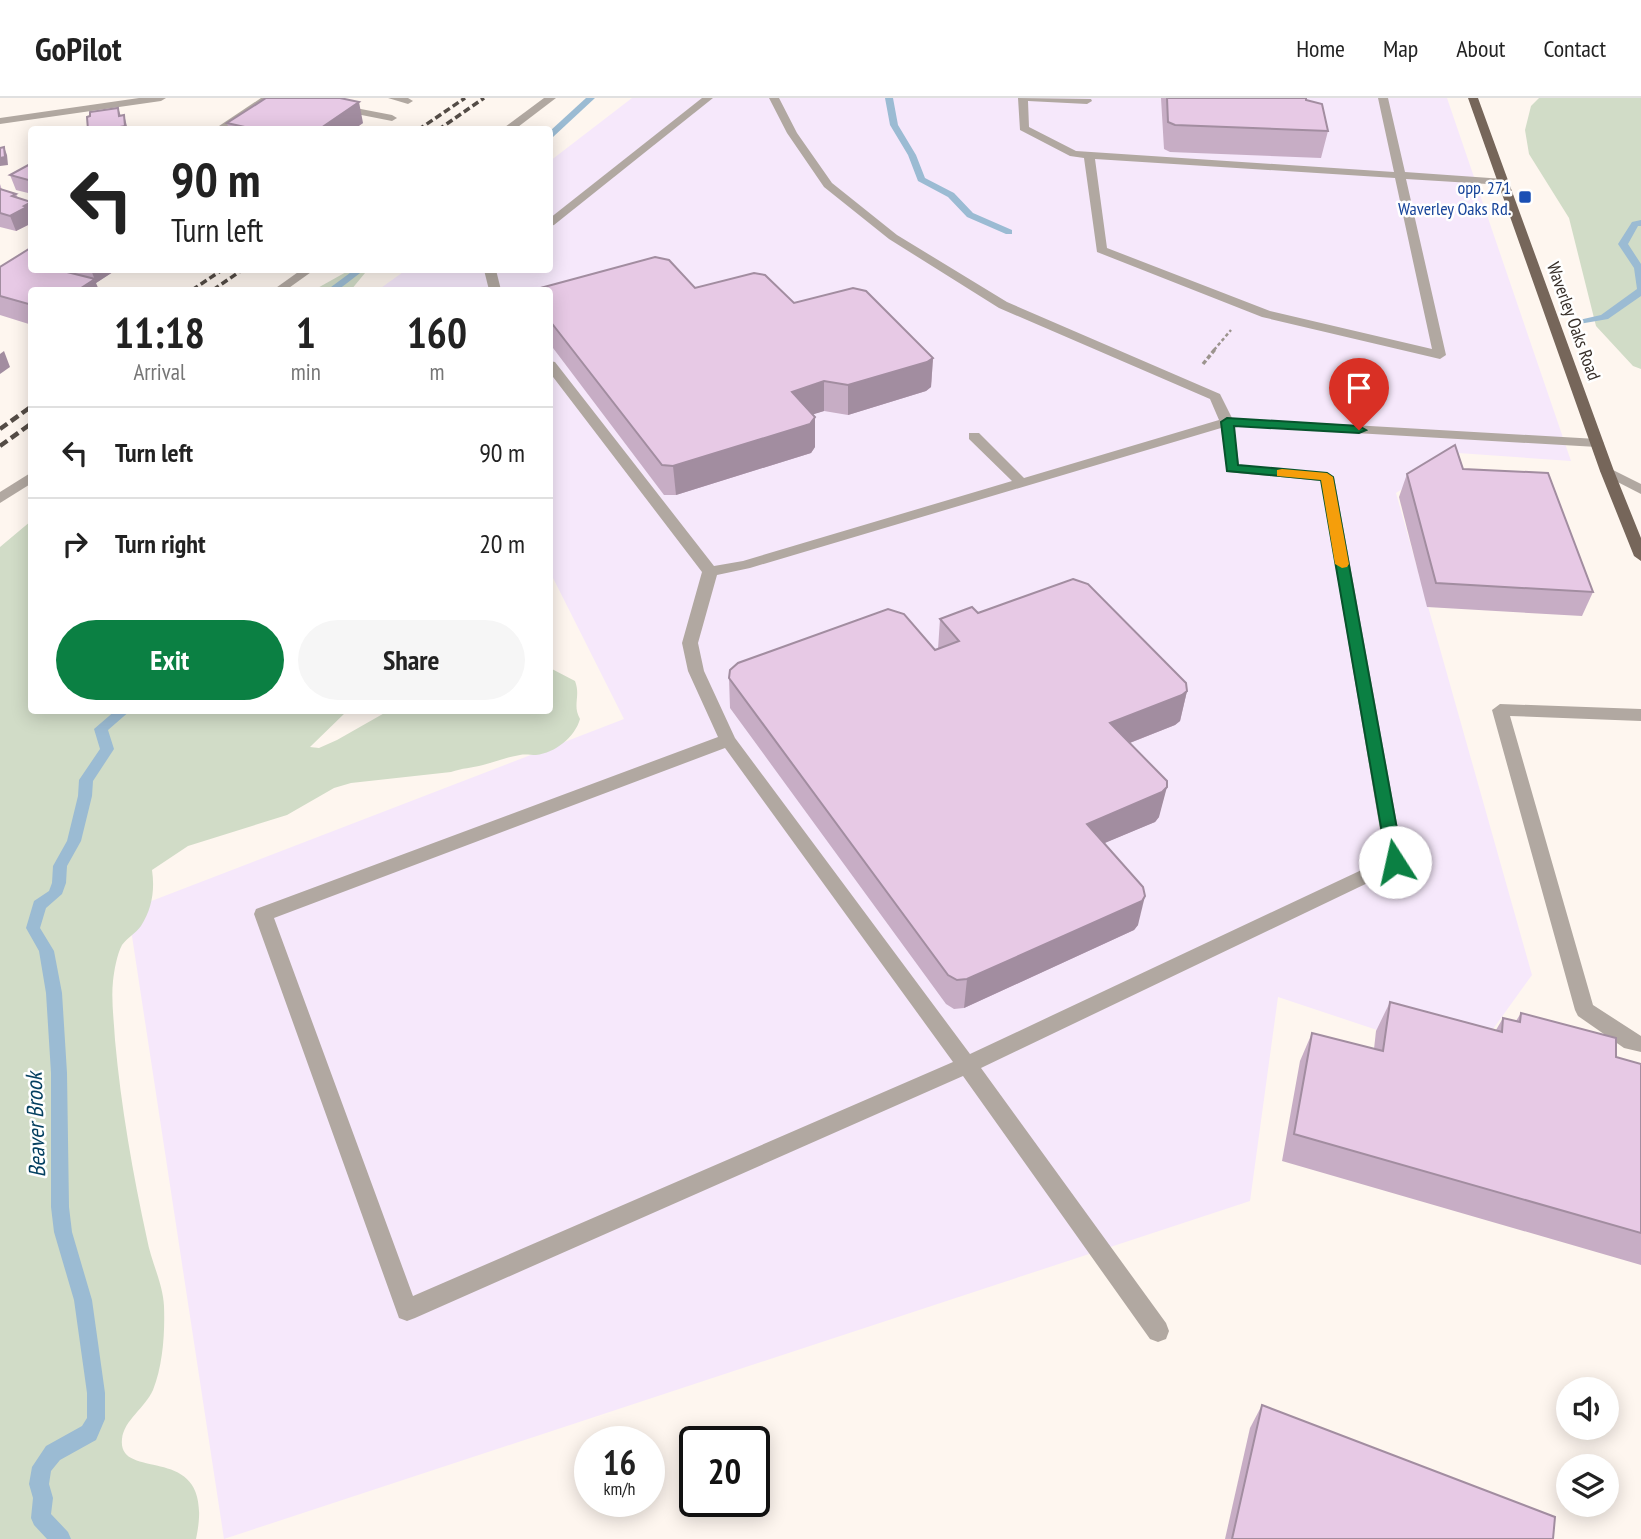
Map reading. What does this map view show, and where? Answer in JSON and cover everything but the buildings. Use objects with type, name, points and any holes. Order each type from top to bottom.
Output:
[{"type":"main road","name":"Waverley Oaks Road","points":[[1473,98],[1607,471],[1641,556]]},
{"type":"street","points":[[0,121],[161,98]]},
{"type":"street","points":[[224,126],[268,98]]},
{"type":"street","points":[[393,98],[408,101]]},
{"type":"street","points":[[512,126],[551,98]]},
{"type":"street","points":[[553,221],[708,98]]},
{"type":"street","points":[[728,740],[263,914],[407,1310],[967,1065],[1395,862],[1327,477],[1232,468],[1227,422],[1215,397],[1003,305],[893,237],[828,185],[792,133],[774,98]]},
{"type":"street","points":[[1023,98],[1024,128],[1074,154],[1504,182]]},
{"type":"street","points":[[1029,98],[1087,101]]},
{"type":"street","points":[[1089,155],[1101,250],[1266,314],[1440,355],[1383,98]]},
{"type":"street","points":[[325,106],[392,118]]},
{"type":"street","points":[[283,287],[304,273]]},
{"type":"street","points":[[553,369],[710,572]]},
{"type":"street","points":[[710,572],[745,565],[1227,422],[1597,443]]},
{"type":"street","points":[[974,436],[1022,483]]},
{"type":"street","points":[[1607,471],[1641,490]]},
{"type":"street","points":[[0,499],[28,479]]},
{"type":"street","points":[[710,572],[690,643],[696,671],[728,740],[1158,1331]]},
{"type":"street","points":[[1641,715],[1500,710],[1586,1010],[1631,1042],[1641,1044]]},
{"type":"path","points":[[1187,385],[1249,307]]},
{"type":"shaded area","points":[[632,98],[1447,98],[1571,461],[1458,453],[1396,493],[1532,975],[1470,1061],[1278,997],[1250,1201],[224,1539],[128,910],[624,719],[553,578],[553,287],[382,287],[402,273],[553,273],[553,159]]},
{"type":"green space","points":[[1539,98],[1641,98],[1641,369],[1633,366],[1596,326],[1569,218],[1529,154],[1525,130],[1531,106]]},
{"type":"green space","points":[[344,273],[365,273],[353,287],[319,287]]},
{"type":"green space","points":[[28,524],[28,714],[344,714],[310,747],[319,748],[383,714],[553,714],[553,670],[575,681],[577,686],[580,719],[569,738],[550,751],[515,756],[451,772],[351,783],[334,788],[287,815],[188,846],[152,870],[153,892],[150,906],[141,926],[120,949],[113,977],[112,1003],[128,1140],[149,1247],[163,1298],[164,1338],[153,1390],[127,1426],[122,1439],[125,1452],[135,1460],[181,1474],[193,1486],[199,1507],[196,1539],[0,1539],[0,547]]},
{"type":"waterway","name":"Beaver Brook","points":[[553,132],[591,98]]},
{"type":"waterway","points":[[889,98],[894,125],[912,155],[921,179],[951,195],[970,215],[1009,232]]},
{"type":"waterway","points":[[1641,223],[1635,224],[1623,244],[1639,268],[1641,288]]},
{"type":"waterway","name":"Beaver Brook","points":[[336,287],[355,273]]},
{"type":"waterway","points":[[1583,322],[1604,317],[1641,291]]},
{"type":"waterway","name":"Beaver Brook","points":[[61,1539],[41,1518],[43,1498],[39,1484],[42,1467],[53,1453],[89,1433],[96,1419],[96,1393],[83,1300],[63,1232],[60,1207],[59,1073],[54,993],[46,951],[33,928],[39,905],[55,894],[59,883],[60,866],[74,841],[85,796],[86,780],[107,749],[101,729],[120,714]]},
{"type":"railway","points":[[424,126],[465,98]]},
{"type":"railway","points":[[444,126],[484,98]]},
{"type":"railway","points":[[196,287],[218,273]]},
{"type":"railway","points":[[217,287],[238,273]]},
{"type":"railway","points":[[0,429],[28,409]]},
{"type":"railway","points":[[0,446],[28,426]]},
{"type":"slow traffic","points":[[1282,473],[1327,477],[1342,564]]},
{"type":"place","name":"opp. 271 Waverley Oaks Rd.","points":[[1525,197]]},
{"type":"route","points":[[1359,430],[1227,422],[1232,468],[1327,477],[1395,862]]}]
